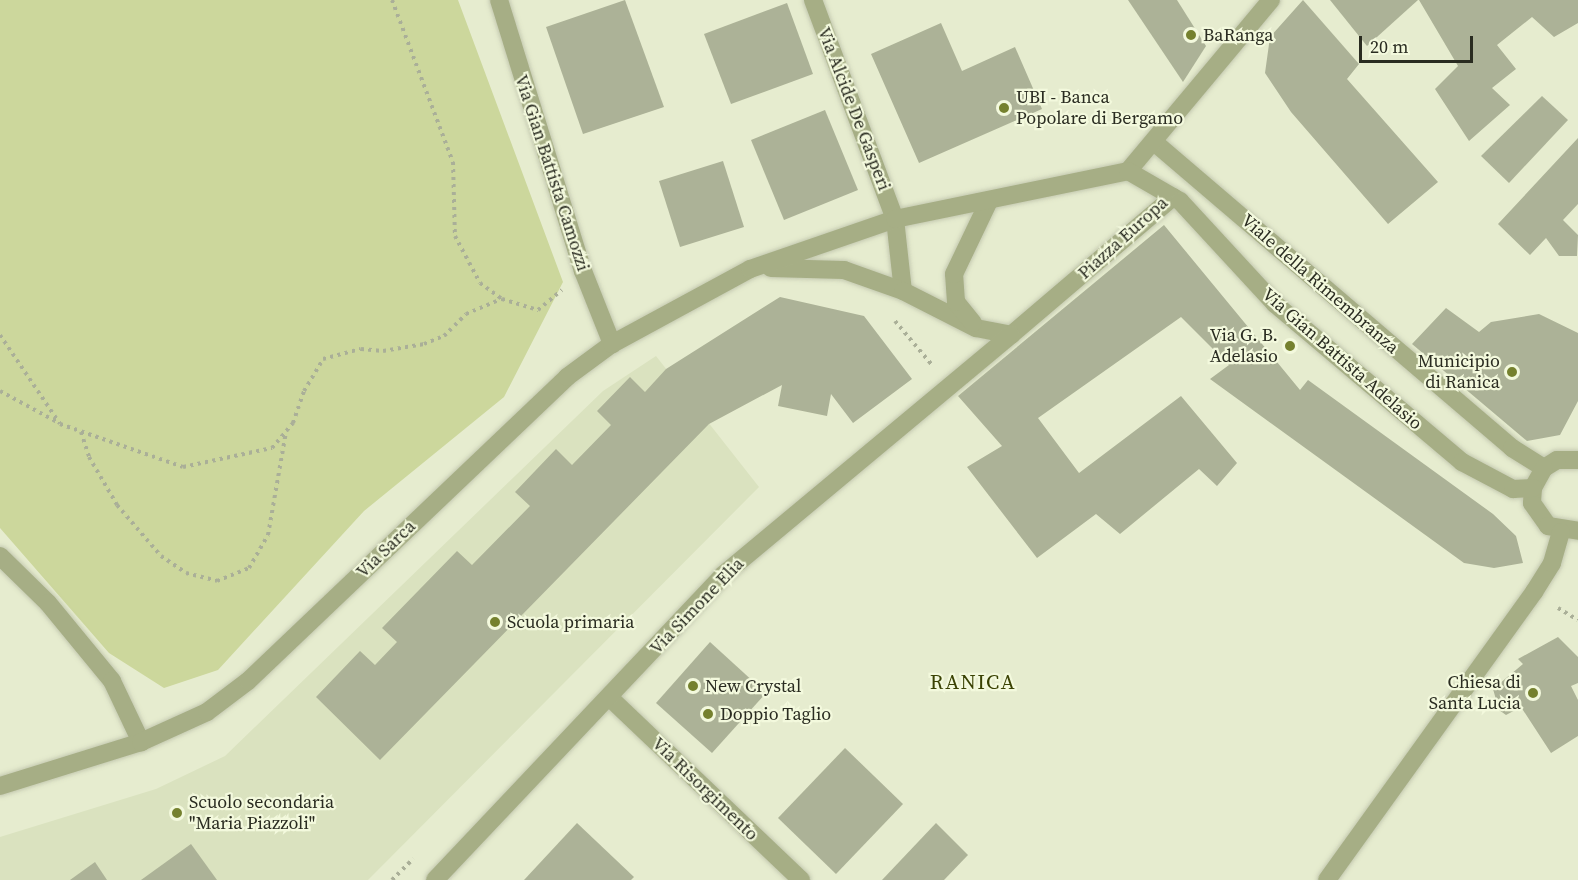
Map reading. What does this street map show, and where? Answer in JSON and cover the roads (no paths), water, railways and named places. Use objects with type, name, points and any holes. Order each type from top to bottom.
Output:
[{"type":"street","name":"Via Gian Battista Camozzi","points":[[499,0],[583,272],[612,344]]},
{"type":"street","name":"Via Alcide De Gasperi","points":[[813,0],[895,219]]},
{"type":"street","points":[[750,269],[895,219],[1128,171],[1271,0]]},
{"type":"street","name":"Viale della Rimembranza","points":[[1154,142],[1512,448],[1545,468]]},
{"type":"street","name":"Piazza Europa","points":[[1011,335],[1173,196],[1128,171]]},
{"type":"street","name":"Via Gian Battista Adelasio","points":[[1173,196],[1275,304],[1462,462],[1513,489],[1533,488]]},
{"type":"street","points":[[976,328],[956,302],[954,274],[989,201]]},
{"type":"street","points":[[895,219],[903,291]]},
{"type":"street","points":[[750,269],[844,270],[903,291],[976,328],[1011,335]]},
{"type":"street","name":"Via Sarca","points":[[0,786],[141,742],[207,712],[248,681],[538,403],[612,344],[750,269]]},
{"type":"street","name":"Via Simone Elia","points":[[435,880],[610,698],[723,575],[1011,335]]},
{"type":"street","points":[[1327,880],[1534,592],[1552,563],[1570,531],[1538,516],[1533,488],[1545,468],[1557,460],[1578,460]]},
{"type":"street","points":[[0,556],[48,603],[112,681],[141,742]]},
{"type":"street","name":"Via Risorgimento","points":[[610,698],[801,880]]},
{"type":"place","name":"BaRanga","points":[[1191,35]]},
{"type":"place","name":"UBI - Banca Popolare di Bergamo","points":[[1004,108]]},
{"type":"place","name":"Via G. B. Adelasio","points":[[1290,346]]},
{"type":"place","name":"Municipio di Ranica","points":[[1512,372]]},
{"type":"place","name":"Scuola primaria","points":[[495,622]]},
{"type":"place","name":"New Crystal","points":[[693,686]]},
{"type":"place","name":"Chiesa di Santa Lucia","points":[[1533,693]]},
{"type":"place","name":"Doppio Taglio","points":[[708,714]]},
{"type":"place","name":"Scuolo secondaria \"Maria Piazzoli\"","points":[[177,813]]},
{"type":"district","name":"RANICA","points":[[973,682]]}]
